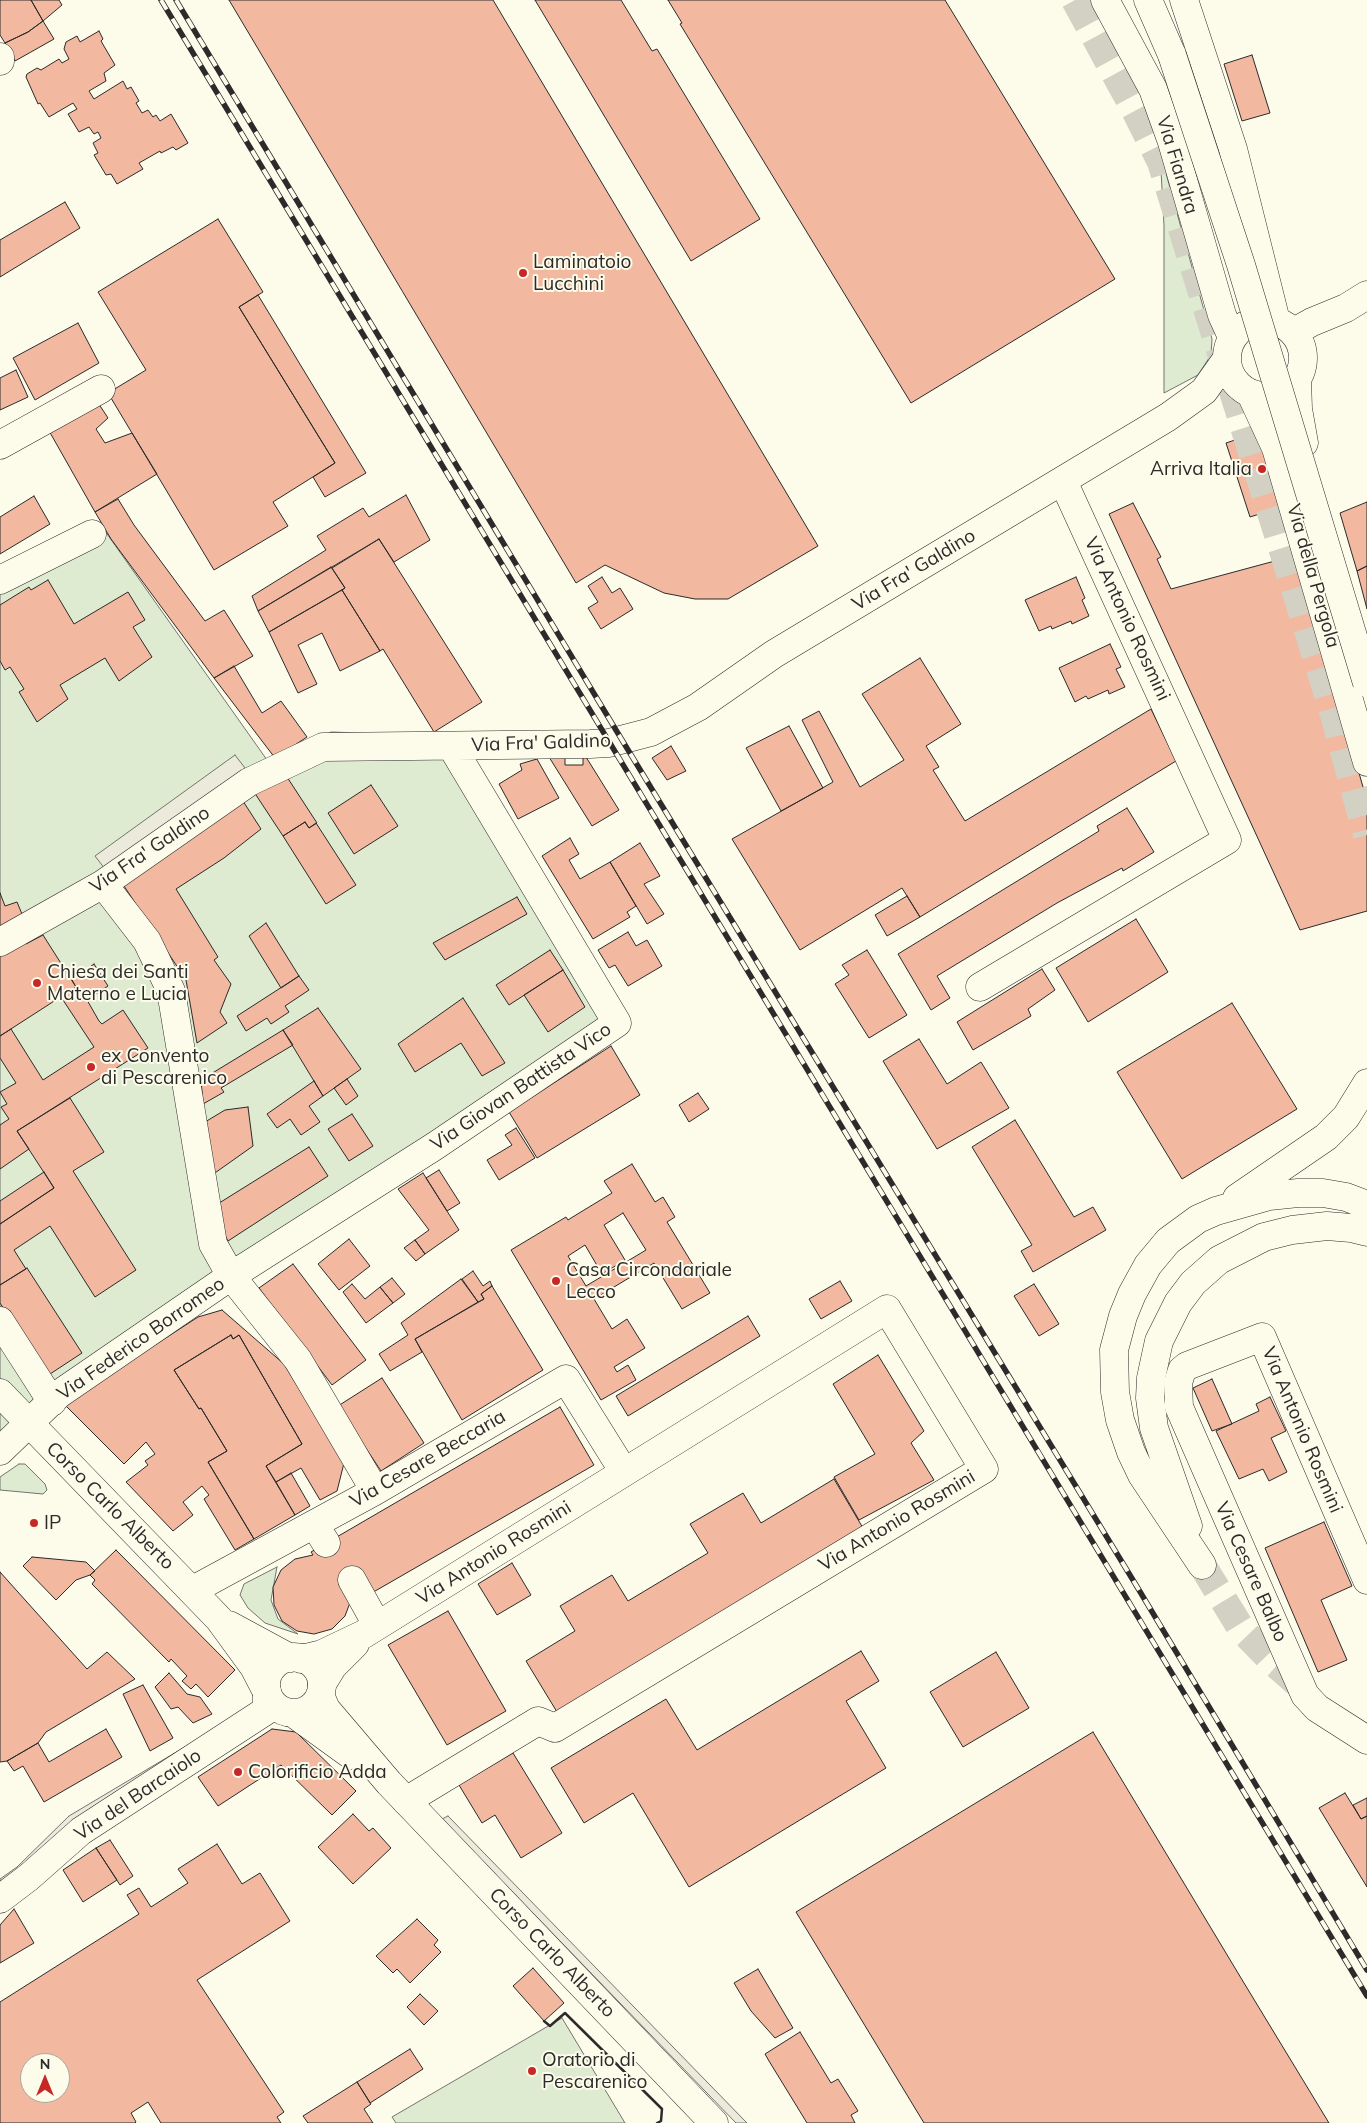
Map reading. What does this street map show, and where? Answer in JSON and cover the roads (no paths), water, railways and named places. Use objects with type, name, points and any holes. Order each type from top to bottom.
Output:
[{"type":"main road","name":"Via Fiandra","points":[[1105,0],[1153,89],[1172,142],[1222,315],[1229,348]]},
{"type":"main road","points":[[1148,0],[1172,55],[1241,265],[1367,683]]},
{"type":"main road","points":[[1160,0],[1172,55]]},
{"type":"main road","points":[[1184,0],[1233,149],[1293,347],[1288,388],[1277,394],[1264,396],[1247,391],[1229,372],[1229,348],[1240,327],[1251,322],[1263,319],[1293,347]]},
{"type":"main road","points":[[1293,347],[1357,302]]},
{"type":"main road","name":"Via della Pergola","points":[[1293,347],[1298,409],[1304,444],[1367,655]]},
{"type":"main road","name":"Via Fra' Galdino","points":[[0,942],[103,884],[249,782],[323,748],[609,743],[651,732],[698,707],[774,654],[1168,417],[1204,391],[1229,348]]},
{"type":"main road","points":[[0,445],[102,389]]},
{"type":"main road","name":"Via Fra' Galdino","points":[[1168,417],[1247,391]]},
{"type":"main road","name":"Via della Pergola","points":[[1247,391],[1276,448],[1367,762]]},
{"type":"main road","name":"Via Antonio Rosmini","points":[[980,987],[1227,840],[1063,481]]},
{"type":"main road","points":[[0,580],[92,534]]},
{"type":"main road","name":"Via Giovan Battista Vico","points":[[231,1276],[435,1146],[617,1023],[452,747]]},
{"type":"main road","name":"Via Federico Borromeo","points":[[103,884],[147,941],[171,991],[213,1244],[231,1276],[298,1360],[376,1491]]},
{"type":"main road","points":[[1220,1210],[1326,1137],[1346,1116],[1367,1083]]},
{"type":"main road","points":[[1367,1205],[1336,1195],[1269,1196],[1220,1210],[1198,1219],[1180,1231],[1154,1256],[1141,1277],[1123,1316],[1113,1355],[1118,1408],[1131,1452],[1145,1480],[1202,1565],[1154,1428],[1150,1398],[1151,1378],[1163,1329],[1192,1283],[1219,1260],[1243,1246],[1279,1233],[1312,1228],[1351,1228],[1367,1232]]},
{"type":"main road","name":"Via Federico Borromeo","points":[[0,1451],[59,1394],[231,1276]]},
{"type":"main road","name":"Via Antonio Rosmini","points":[[296,1658],[322,1654],[371,1630],[887,1310],[984,1469],[556,1728],[538,1721],[398,1792]]},
{"type":"main road","points":[[0,1320],[52,1402]]},
{"type":"main road","name":"Via Antonio Rosmini","points":[[1179,1376],[1182,1370],[1193,1362],[1262,1337],[1367,1580]]},
{"type":"main road","name":"Via Cesare Balbo","points":[[1179,1376],[1177,1393],[1179,1407],[1305,1695],[1317,1708],[1367,1740]]},
{"type":"main road","name":"Via Cesare Beccaria","points":[[193,1590],[320,1534],[376,1491],[566,1379],[624,1472]]},
{"type":"main road","name":"Corso Carlo Alberto","points":[[0,1393],[193,1590],[219,1619],[254,1667],[267,1692]]},
{"type":"main road","points":[[352,1580],[371,1630]]},
{"type":"main road","name":"Corso Carlo Alberto","points":[[219,1619],[296,1658]]},
{"type":"main road","name":"Via Antonio Rosmini","points":[[321,1690],[332,1666],[371,1630]]},
{"type":"main road","points":[[296,1658],[312,1664],[319,1673],[321,1690],[314,1706],[304,1711],[293,1713],[274,1706],[267,1692],[267,1681],[270,1671],[279,1662],[296,1658]]},
{"type":"main road","name":"Corso Carlo Alberto","points":[[321,1690],[326,1709],[398,1792],[714,2123]]},
{"type":"main road","name":"Via del Barcaiolo","points":[[0,1899],[29,1877],[81,1831],[268,1710],[267,1692]]},
{"type":"main road","name":"Corso Carlo Alberto","points":[[293,1713],[398,1792]]},
{"type":"tunnel","points":[[1075,0],[1161,162],[1332,707],[1367,835]]},
{"type":"tunnel","points":[[1202,1565],[1242,1630],[1272,1661],[1305,1690]]},
{"type":"railway","points":[[161,0],[1367,1996]]},
{"type":"railway","points":[[176,0],[622,740],[1136,1585],[1367,1970]]},
{"type":"place","name":"Laminatoio Lucchini","points":[[523,273]]},
{"type":"place","name":"Arriva Italia","points":[[1262,469]]},
{"type":"place","name":"Chiesa dei Santi Materno e Lucia","points":[[37,983]]},
{"type":"place","name":"ex Convento di Pescarenico","points":[[91,1067]]},
{"type":"place","name":"Casa Circondariale Lecco","points":[[556,1281]]},
{"type":"place","name":"IP","points":[[34,1523]]},
{"type":"place","name":"Colorificio Adda","points":[[238,1772]]},
{"type":"place","name":"Oratorio di Pescarenico","points":[[532,2071]]}]
